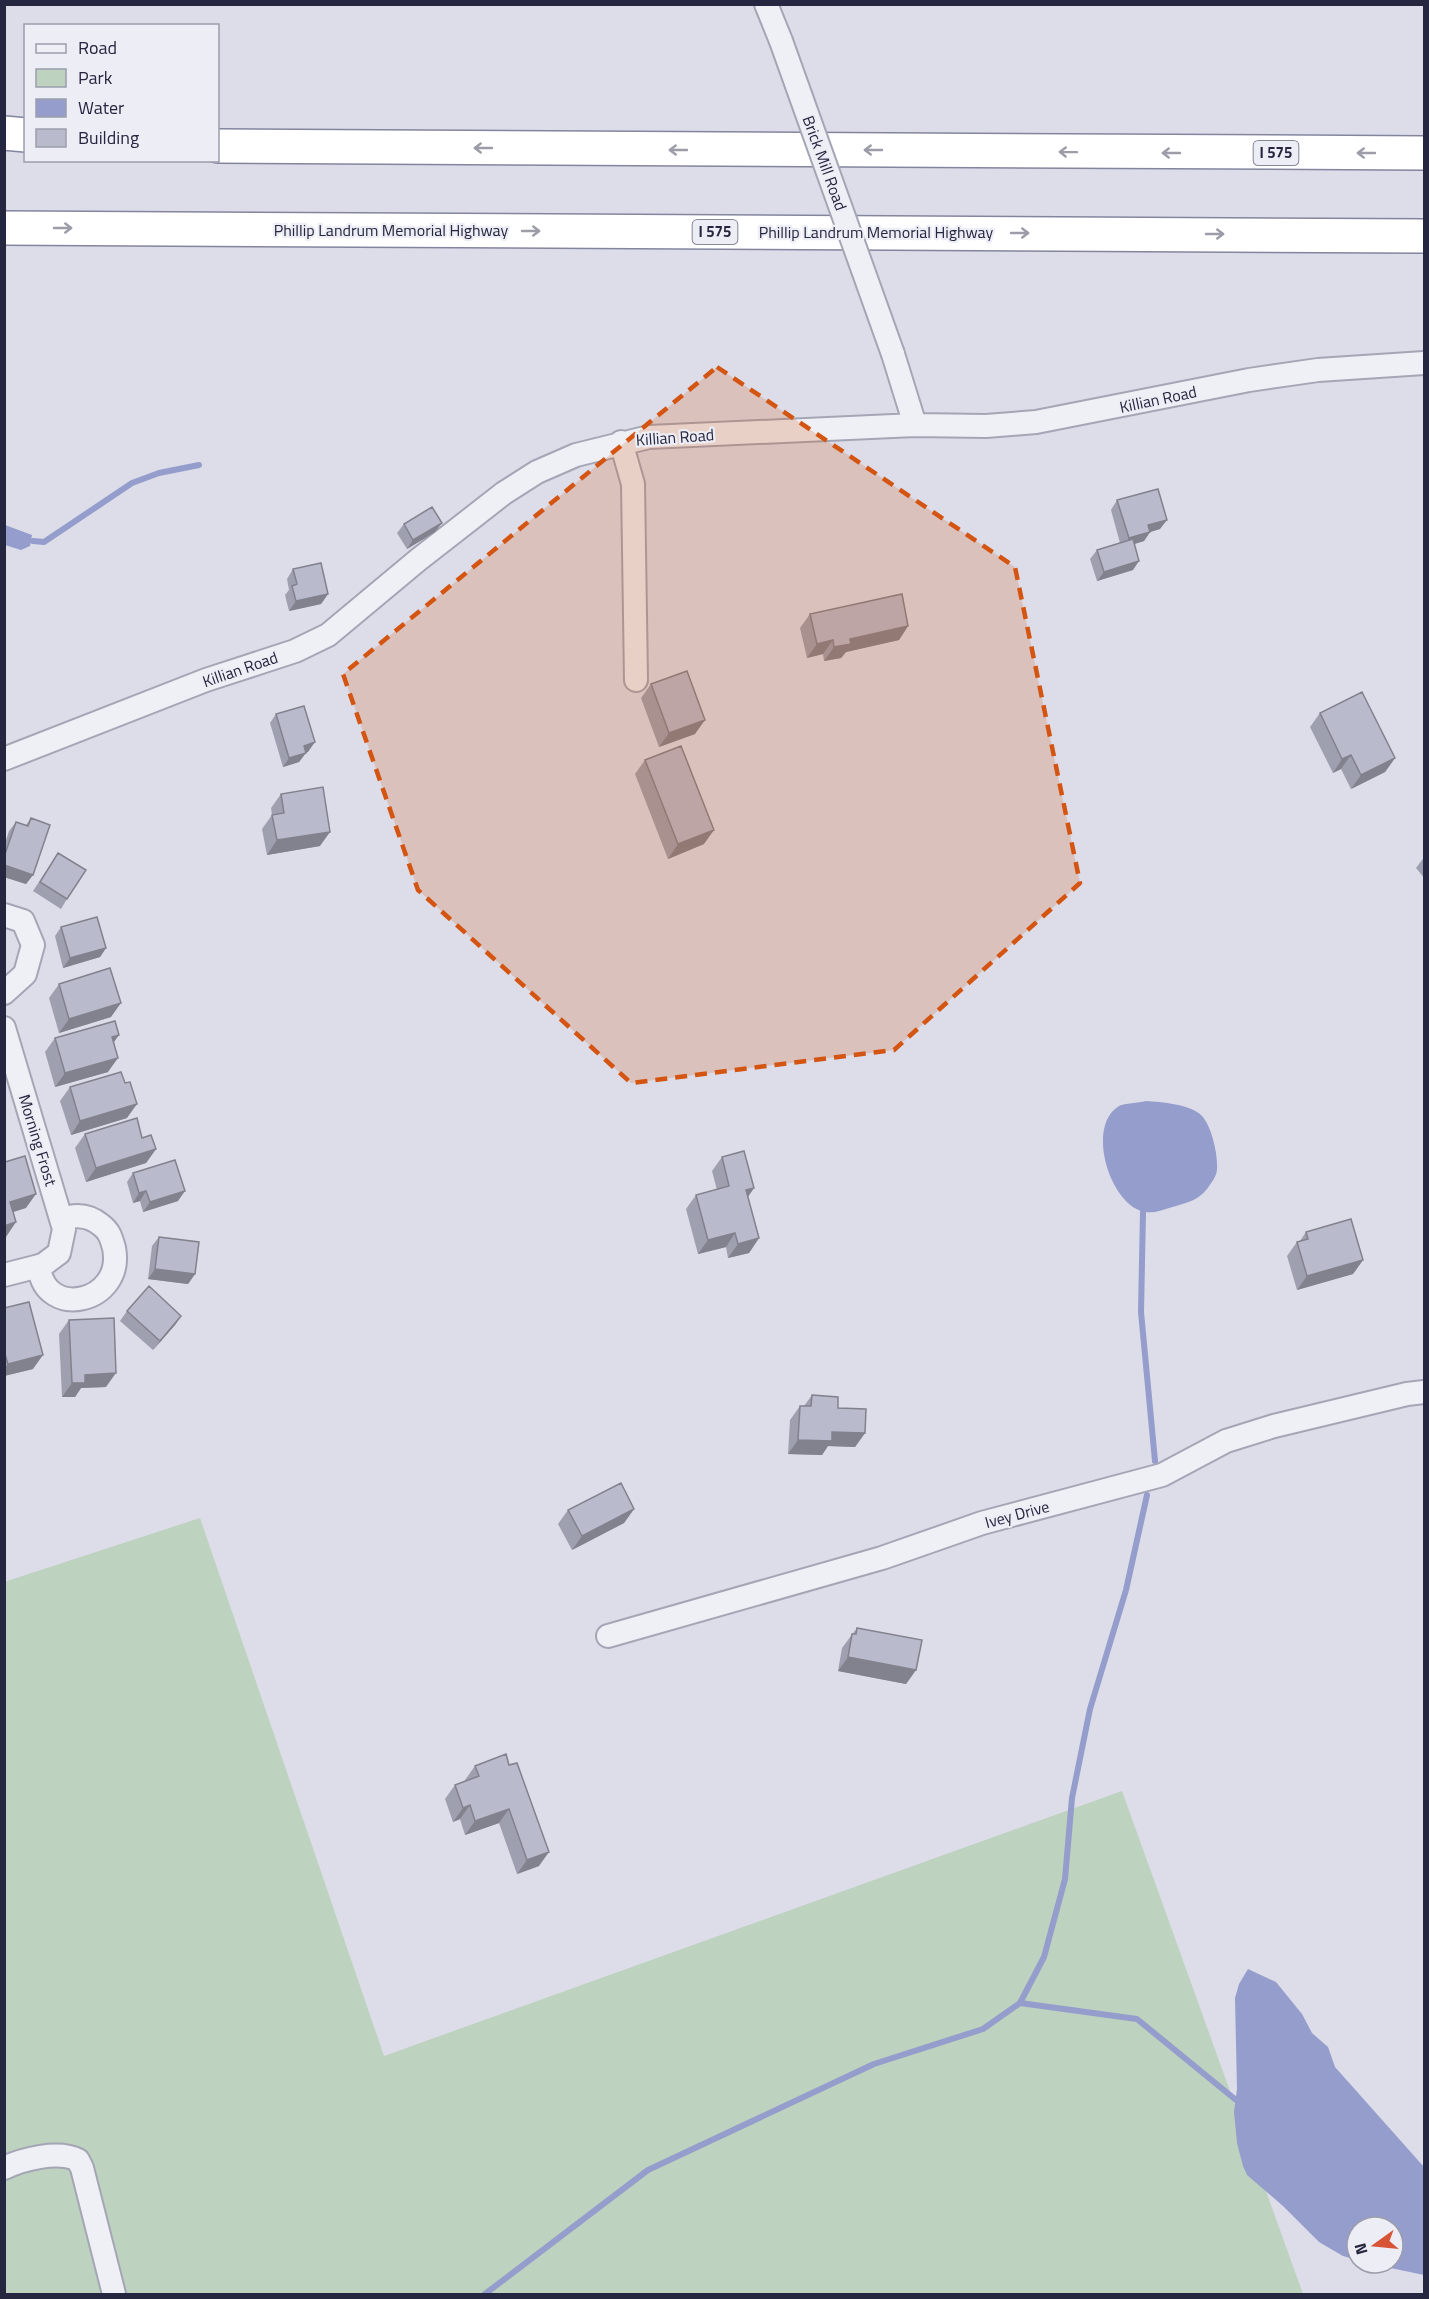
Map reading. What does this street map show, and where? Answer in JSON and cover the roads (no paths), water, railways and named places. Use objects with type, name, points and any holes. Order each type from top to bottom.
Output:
[{"type":"highway","points":[[4,133],[24,135]]},
{"type":"highway","points":[[4,145],[24,145]]},
{"type":"highway","name":"I 575","points":[[219,146],[1425,153]]},
{"type":"highway","name":"Phillip Landrum Memorial Highway","points":[[4,228],[1425,236]]},
{"type":"street","name":"Brick Mill Road","points":[[766,4],[893,354],[915,425]]},
{"type":"street","name":"Killian Road","points":[[4,759],[206,680],[295,651],[328,635],[418,560],[529,477],[576,455],[621,442],[649,437],[915,425],[986,426],[1036,422],[1249,380],[1329,369],[1425,363]]},
{"type":"street","points":[[621,442],[633,483],[636,680]]},
{"type":"street","points":[[4,915],[23,921],[33,945],[25,974],[4,993]]},
{"type":"street","name":"Morning Frost","points":[[4,1028],[62,1220],[63,1242],[59,1253],[39,1266]]},
{"type":"street","points":[[4,1275],[39,1266],[40,1281],[50,1294],[67,1299],[97,1293],[111,1281],[116,1261],[109,1231],[96,1221],[83,1216],[72,1215],[62,1220]]},
{"type":"street","name":"Ivey Drive","points":[[608,1636],[882,1558],[982,1523],[1162,1475],[1226,1441],[1264,1429],[1407,1394],[1425,1392]]},
{"type":"street","points":[[4,2168],[32,2159],[59,2156],[78,2160],[82,2168],[114,2295]]},
{"type":"water","points":[[5,525],[32,535],[30,546],[21,550],[5,545]]},
{"type":"water","points":[[1146,1101],[1183,1106],[1202,1116],[1211,1134],[1217,1163],[1215,1177],[1200,1196],[1185,1203],[1150,1212],[1141,1211],[1119,1193],[1111,1179],[1103,1145],[1104,1129],[1109,1116],[1119,1106]]},
{"type":"water","points":[[1248,1969],[1276,1982],[1302,2014],[1312,2033],[1328,2047],[1335,2067],[1424,2167],[1424,2275],[1405,2271],[1405,2215],[1345,2215],[1345,2257],[1319,2242],[1283,2206],[1247,2175],[1237,2143],[1234,2112],[1237,2089],[1235,1998],[1239,1984]]},
{"type":"waterway","points":[[33,541],[44,542],[132,483],[159,473],[199,465]]},
{"type":"waterway","points":[[1143,1212],[1141,1312],[1155,1461]]},
{"type":"waterway","points":[[485,2294],[648,2170],[874,2064],[983,2029],[1020,2003],[1044,1957],[1065,1879],[1072,1798],[1090,1709],[1126,1590],[1147,1495]]},
{"type":"waterway","points":[[1020,2003],[1137,2019],[1236,2100]]}]
